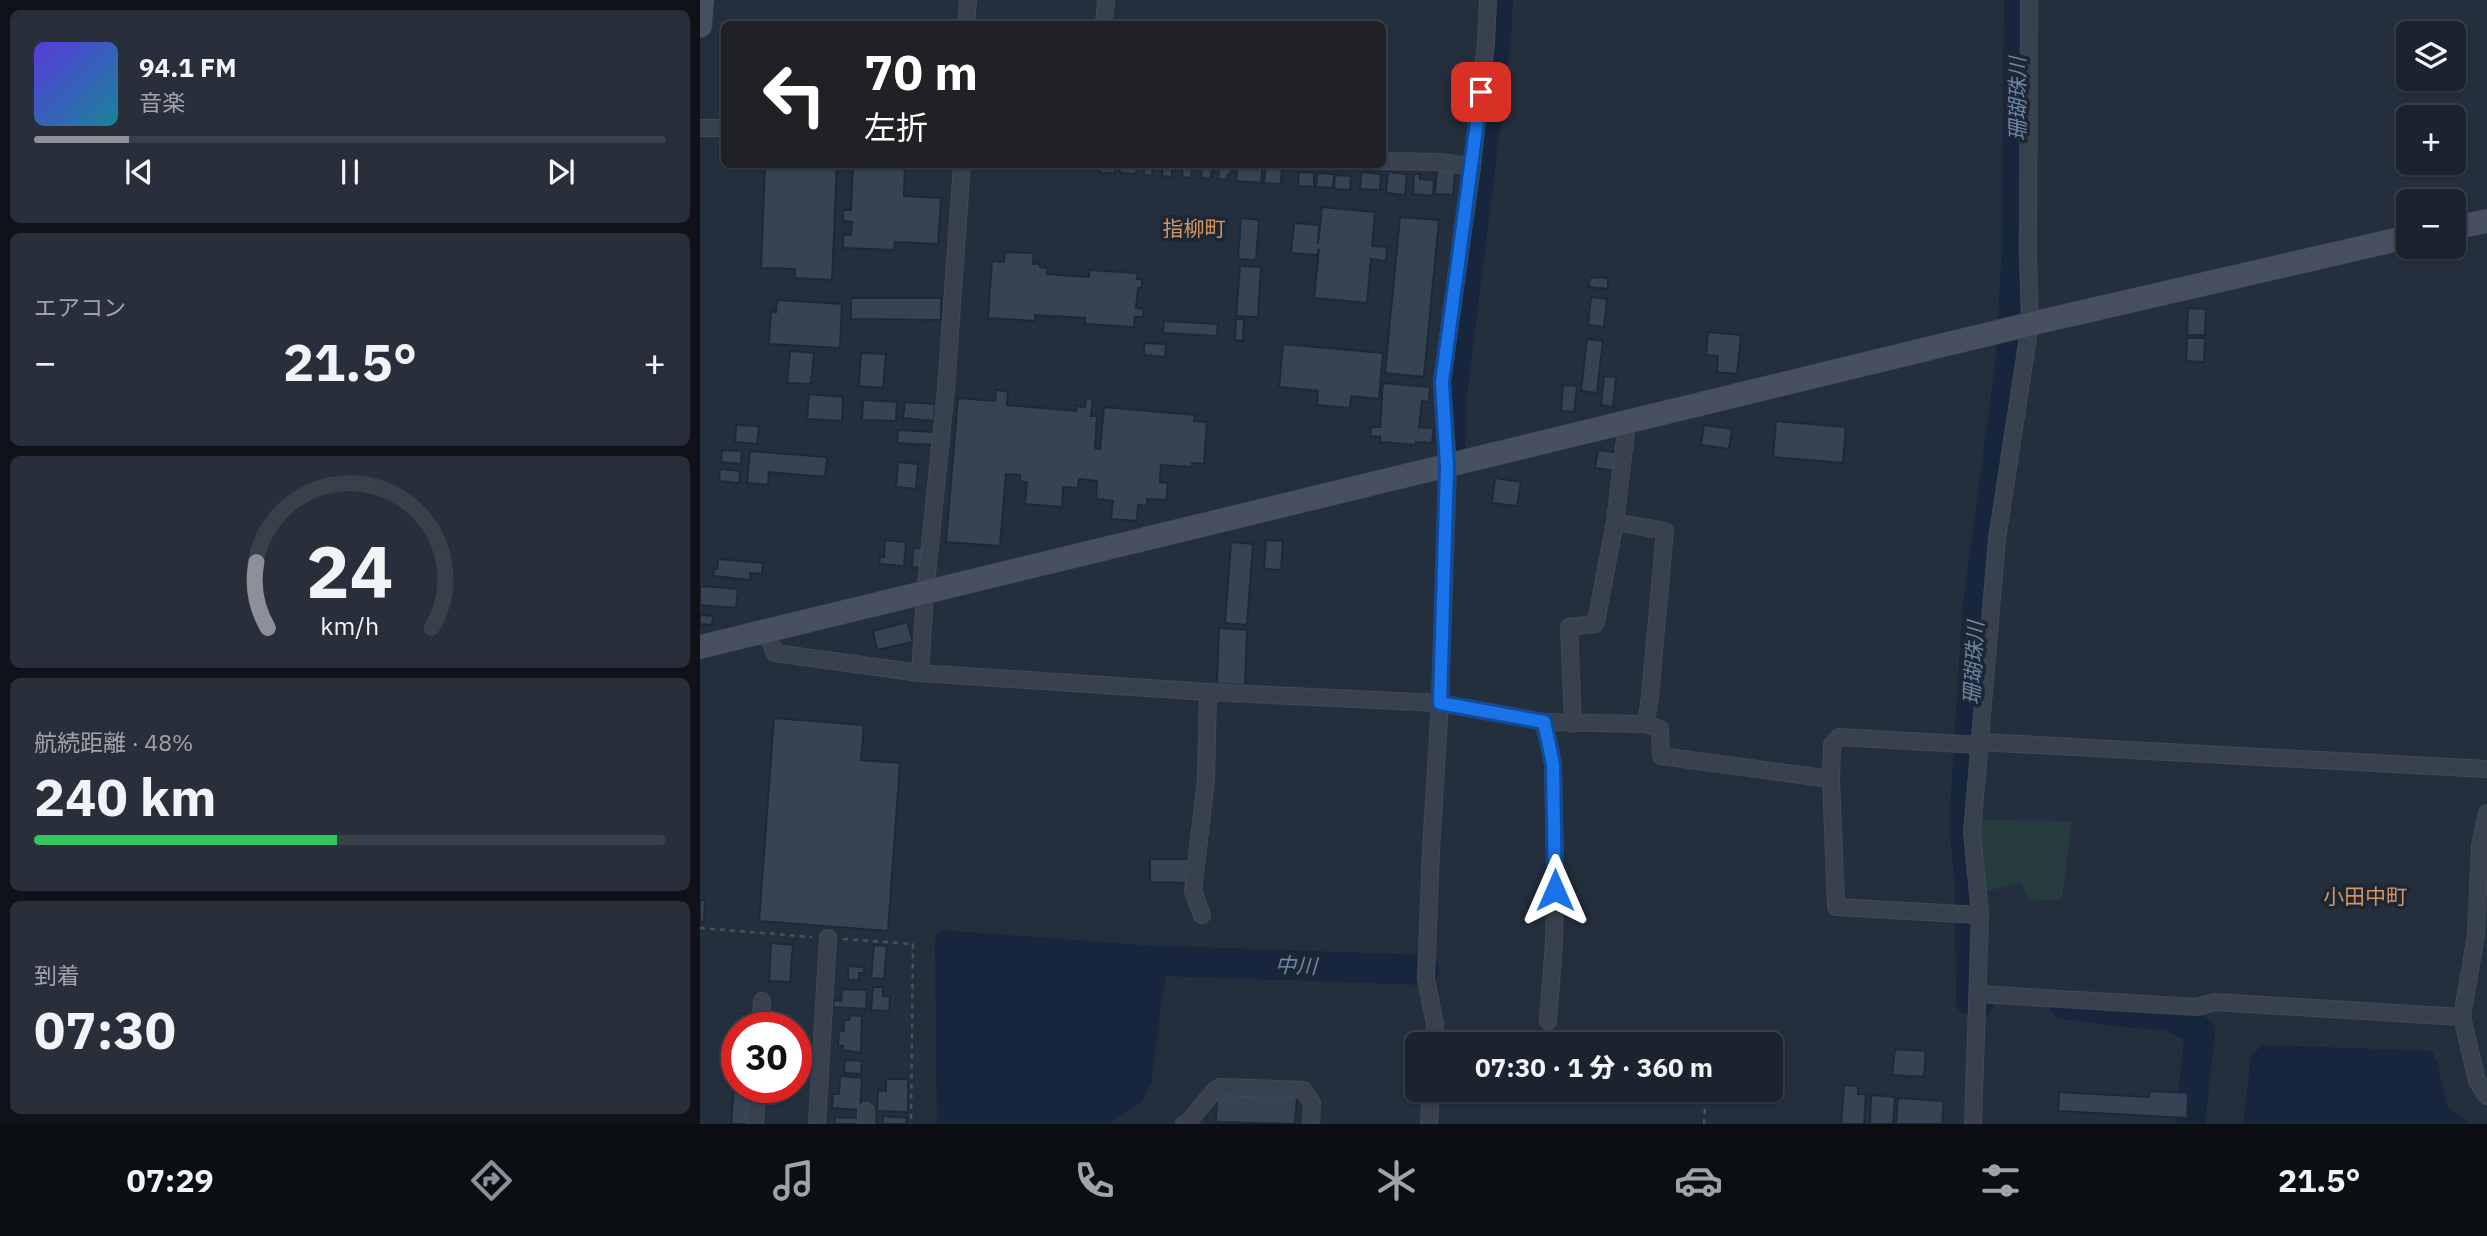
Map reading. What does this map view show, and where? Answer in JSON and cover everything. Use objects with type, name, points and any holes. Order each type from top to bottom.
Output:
[{"type":"street","points":[[700,26],[702,0]]},
{"type":"street","points":[[966,21],[968,0]]},
{"type":"street","points":[[1104,21],[1106,0]]},
{"type":"street","points":[[1435,1032],[1426,979],[1440,703],[1447,466],[1442,382],[1472,167],[1486,43],[1488,0]]},
{"type":"street","points":[[1973,1124],[1980,915],[1972,832],[1997,539],[2030,324],[2029,0]]},
{"type":"street","points":[[700,128],[721,128]]},
{"type":"street","points":[[1386,161],[1472,167]]},
{"type":"street","points":[[920,673],[925,594],[946,388],[961,168]]},
{"type":"street","points":[[2466,225],[2487,221]]},
{"type":"street","points":[[700,647],[2030,324],[2396,240]]},
{"type":"street","points":[[1573,724],[1569,627],[1596,622],[1615,522],[1627,423]]},
{"type":"street","points":[[1615,522],[1665,531],[1646,724]]},
{"type":"street","points":[[766,632],[775,653],[920,673],[1208,692],[1440,703],[1544,722],[1646,724],[1660,729],[1661,755],[1831,779]]},
{"type":"street","points":[[1202,915],[1193,891],[1206,780],[1208,692]]},
{"type":"street","points":[[1544,722],[1553,764],[1555,864],[1554,943],[1548,1021]]},
{"type":"street","points":[[1980,915],[1836,907],[1831,779],[1832,745],[1839,737],[2487,769]]},
{"type":"street","points":[[2487,813],[2480,846],[2476,936],[2462,1017],[2477,1081],[2487,1096]]},
{"type":"street","points":[[817,1124],[828,938]]},
{"type":"street","points":[[1979,994],[2197,1007],[2214,1002],[2462,1017]]},
{"type":"street","points":[[761,1012],[762,1001]]},
{"type":"street","points":[[1184,1124],[1220,1087],[1303,1090],[1312,1103],[1311,1124]]},
{"type":"street","points":[[1429,1124],[1431,1102]]},
{"type":"street","points":[[755,1124],[756,1103]]},
{"type":"path","points":[[700,928],[913,944],[911,1124]]},
{"type":"path","points":[[1704,1124],[1705,1102]]},
{"type":"green space","points":[[1980,820],[2072,821],[2062,899],[2030,901],[2021,882],[1984,892],[1978,841]]},
{"type":"water","points":[[942,930],[1169,947],[1151,1083],[1142,1102],[1108,1124],[937,1124],[935,942],[936,934]]},
{"type":"water","points":[[2262,1045],[2432,1051],[2447,1106],[2470,1124],[2243,1124],[2251,1056]]},
{"type":"building","points":[[765,168],[837,168],[832,280],[795,278],[795,269],[761,268]]},
{"type":"building","points":[[853,168],[905,168],[904,196],[941,198],[938,244],[895,242],[894,250],[843,248],[843,235],[851,235],[852,222],[843,221],[843,210],[851,210]]},
{"type":"building","points":[[1101,168],[1115,168],[1115,173],[1100,173]]},
{"type":"building","points":[[1121,168],[1137,168],[1136,174],[1120,173]]},
{"type":"building","points":[[1144,168],[1153,168],[1152,176],[1144,175]]},
{"type":"building","points":[[1163,168],[1176,168],[1172,170],[1172,177],[1162,176]]},
{"type":"building","points":[[1183,168],[1195,168],[1191,178],[1182,177]]},
{"type":"building","points":[[1202,168],[1213,168],[1210,179],[1201,178]]},
{"type":"building","points":[[1219,168],[1232,168],[1227,180],[1218,179]]},
{"type":"building","points":[[1238,168],[1263,168],[1261,183],[1236,181]]},
{"type":"building","points":[[1266,168],[1282,168],[1281,184],[1264,183]]},
{"type":"building","points":[[1437,169],[1455,171],[1453,195],[1435,194]]},
{"type":"building","points":[[1299,172],[1314,173],[1314,187],[1298,186]]},
{"type":"building","points":[[1361,172],[1381,174],[1380,190],[1360,189]]},
{"type":"building","points":[[1388,172],[1407,174],[1405,195],[1386,193]]},
{"type":"building","points":[[1317,173],[1334,174],[1333,188],[1316,187]]},
{"type":"building","points":[[1414,174],[1420,174],[1420,179],[1434,180],[1433,196],[1413,194]]},
{"type":"building","points":[[1335,175],[1351,176],[1350,190],[1334,189]]},
{"type":"building","points":[[1322,207],[1375,212],[1372,246],[1387,247],[1386,261],[1371,259],[1367,303],[1314,298],[1319,249],[1317,255],[1291,253],[1294,223],[1319,225],[1318,244]]},
{"type":"building","points":[[1400,217],[1439,220],[1424,377],[1385,373]]},
{"type":"building","points":[[1241,218],[1259,220],[1256,260],[1238,259]]},
{"type":"building","points":[[1005,252],[1034,253],[1033,264],[1048,268],[1047,274],[1089,277],[1089,270],[1138,273],[1137,279],[1142,279],[1142,288],[1138,288],[1136,308],[1144,309],[1143,317],[1135,317],[1134,327],[1085,324],[1085,318],[1035,315],[1035,321],[988,318],[992,261],[1004,262]]},
{"type":"building","points":[[1240,266],[1261,267],[1258,317],[1236,316]]},
{"type":"building","points":[[1590,277],[1608,278],[1608,289],[1589,287]]},
{"type":"building","points":[[1591,297],[1607,299],[1604,327],[1588,325]]},
{"type":"building","points":[[851,298],[941,298],[941,320],[851,319]]},
{"type":"building","points":[[777,300],[842,304],[840,348],[769,344],[771,311],[776,312]]},
{"type":"building","points":[[2188,308],[2206,309],[2205,335],[2187,335]]},
{"type":"building","points":[[1236,319],[1244,319],[1243,341],[1235,340]]},
{"type":"building","points":[[1164,321],[1218,324],[1217,336],[1163,333]]},
{"type":"building","points":[[1708,332],[1741,335],[1737,374],[1717,372],[1718,356],[1706,355]]},
{"type":"building","points":[[2187,338],[2205,338],[2204,362],[2186,361]]},
{"type":"building","points":[[1587,339],[1603,341],[1597,393],[1581,391]]},
{"type":"building","points":[[1144,343],[1166,344],[1165,357],[1144,355]]},
{"type":"building","points":[[1283,344],[1383,353],[1379,399],[1351,396],[1350,408],[1317,405],[1318,391],[1279,387]]},
{"type":"building","points":[[790,351],[814,353],[811,384],[787,383]]},
{"type":"building","points":[[861,353],[886,354],[883,388],[859,386]]},
{"type":"building","points":[[1604,376],[1616,377],[1613,407],[1601,405]]},
{"type":"building","points":[[1383,383],[1430,387],[1429,402],[1422,401],[1419,427],[1434,428],[1432,443],[1416,442],[1416,445],[1380,442],[1380,437],[1370,436],[1371,427],[1380,427]]},
{"type":"building","points":[[1563,385],[1577,386],[1574,412],[1561,411]]},
{"type":"building","points":[[996,390],[1008,391],[1007,405],[1076,411],[1076,406],[1085,407],[1086,398],[1093,399],[1091,416],[1097,416],[1095,448],[1100,449],[1104,407],[1195,415],[1194,421],[1207,422],[1204,464],[1192,463],[1192,467],[1161,465],[1160,482],[1168,483],[1166,500],[1147,499],[1147,506],[1138,505],[1137,521],[1111,519],[1113,501],[1096,499],[1097,481],[1079,479],[1078,488],[1063,487],[1062,507],[1025,504],[1027,482],[1020,481],[1020,475],[1006,474],[1000,546],[946,542],[958,398],[995,401]]},
{"type":"building","points":[[809,394],[843,397],[842,421],[807,419]]},
{"type":"building","points":[[863,400],[897,402],[896,421],[862,420]]},
{"type":"building","points":[[905,402],[935,404],[934,421],[903,418]]},
{"type":"building","points":[[1776,421],[1846,427],[1843,463],[1773,457]]},
{"type":"building","points":[[736,425],[759,426],[757,444],[735,442]]},
{"type":"building","points":[[1704,425],[1732,429],[1729,449],[1701,445]]},
{"type":"building","points":[[898,430],[933,432],[933,445],[897,443]]},
{"type":"building","points":[[722,450],[742,451],[741,464],[721,462]]},
{"type":"building","points":[[1598,450],[1620,453],[1617,471],[1595,468]]},
{"type":"building","points":[[750,451],[827,457],[825,477],[769,472],[768,485],[747,483]]},
{"type":"building","points":[[898,462],[918,464],[916,489],[896,487]]},
{"type":"building","points":[[720,469],[740,471],[739,483],[719,481]]},
{"type":"building","points":[[1495,478],[1521,482],[1517,506],[1492,503]]},
{"type":"building","points":[[885,540],[906,542],[904,566],[879,564],[880,556],[884,557]]},
{"type":"building","points":[[1266,540],[1283,541],[1281,570],[1264,569]]},
{"type":"building","points":[[1231,542],[1253,544],[1247,625],[1225,623]]},
{"type":"building","points":[[913,548],[922,548],[921,568],[912,567]]},
{"type":"building","points":[[718,559],[763,563],[762,574],[750,573],[750,580],[713,576]]},
{"type":"building","points":[[700,586],[738,589],[736,608],[700,605]]},
{"type":"building","points":[[700,615],[713,616],[712,625],[701,624],[700,628]]},
{"type":"building","points":[[907,622],[913,642],[877,650],[873,631]]},
{"type":"building","points":[[1219,628],[1247,630],[1245,685],[1217,684]]},
{"type":"building","points":[[774,718],[864,725],[861,760],[900,763],[888,931],[759,921]]},
{"type":"building","points":[[1150,859],[1188,859],[1188,883],[1150,882]]},
{"type":"building","points":[[700,900],[705,900],[704,922],[700,922]]},
{"type":"building","points":[[771,943],[793,945],[790,982],[769,981]]},
{"type":"building","points":[[874,945],[887,946],[884,979],[871,978]]},
{"type":"building","points":[[848,966],[864,967],[864,973],[859,973],[859,980],[848,980]]},
{"type":"building","points":[[873,987],[883,987],[883,996],[890,996],[889,1011],[871,1010]]},
{"type":"building","points":[[842,989],[867,990],[866,1009],[833,1007],[834,1000],[841,1001]]},
{"type":"building","points":[[850,1015],[862,1016],[861,1053],[843,1050],[843,1046],[838,1045],[839,1031],[844,1031],[844,1020],[849,1020]]},
{"type":"building","points":[[1895,1049],[1926,1051],[1924,1077],[1892,1075]]},
{"type":"building","points":[[845,1060],[862,1061],[861,1074],[844,1073]]},
{"type":"building","points":[[840,1076],[862,1078],[860,1110],[832,1108],[833,1094],[839,1094]]},
{"type":"building","points":[[886,1079],[908,1079],[908,1112],[877,1111],[878,1090],[886,1091]]},
{"type":"building","points":[[1844,1085],[1858,1086],[1858,1094],[1866,1094],[1864,1124],[1841,1124]]},
{"type":"building","points":[[2150,1091],[2188,1093],[2187,1118],[2058,1111],[2059,1092],[2149,1097]]},
{"type":"building","points":[[1217,1092],[1297,1096],[1295,1124],[1216,1122]]},
{"type":"building","points":[[1871,1095],[1895,1097],[1893,1124],[1870,1124]]},
{"type":"building","points":[[1898,1098],[1944,1101],[1942,1124],[1896,1124]]},
{"type":"building","points":[[733,1103],[753,1103],[752,1124],[731,1124]]},
{"type":"building","points":[[883,1116],[907,1118],[906,1124],[883,1124]]},
{"type":"building","points":[[835,1117],[860,1118],[860,1124],[835,1124]]},
{"type":"waterway","name":"中川","points":[[1451,444],[1451,402],[1496,38],[1498,0]]},
{"type":"waterway","name":"珊瑚珠川","points":[[1979,1002],[1971,1001],[1970,884],[1964,825],[1977,614],[2010,367],[2017,251],[2019,0]]},
{"type":"waterway","name":"中川","points":[[1167,961],[1424,970]]},
{"type":"waterway","name":"珊瑚珠川","points":[[2064,1004],[2169,1015],[2200,1031],[2190,1124]]},
{"type":"district","name":"指柳町","points":[[1194,229]]},
{"type":"district","name":"小田中町","points":[[2365,897]]},
{"type":"route","points":[[1481,92],[1442,382],[1447,466],[1440,703],[1544,722],[1553,764],[1555,890]]}]
